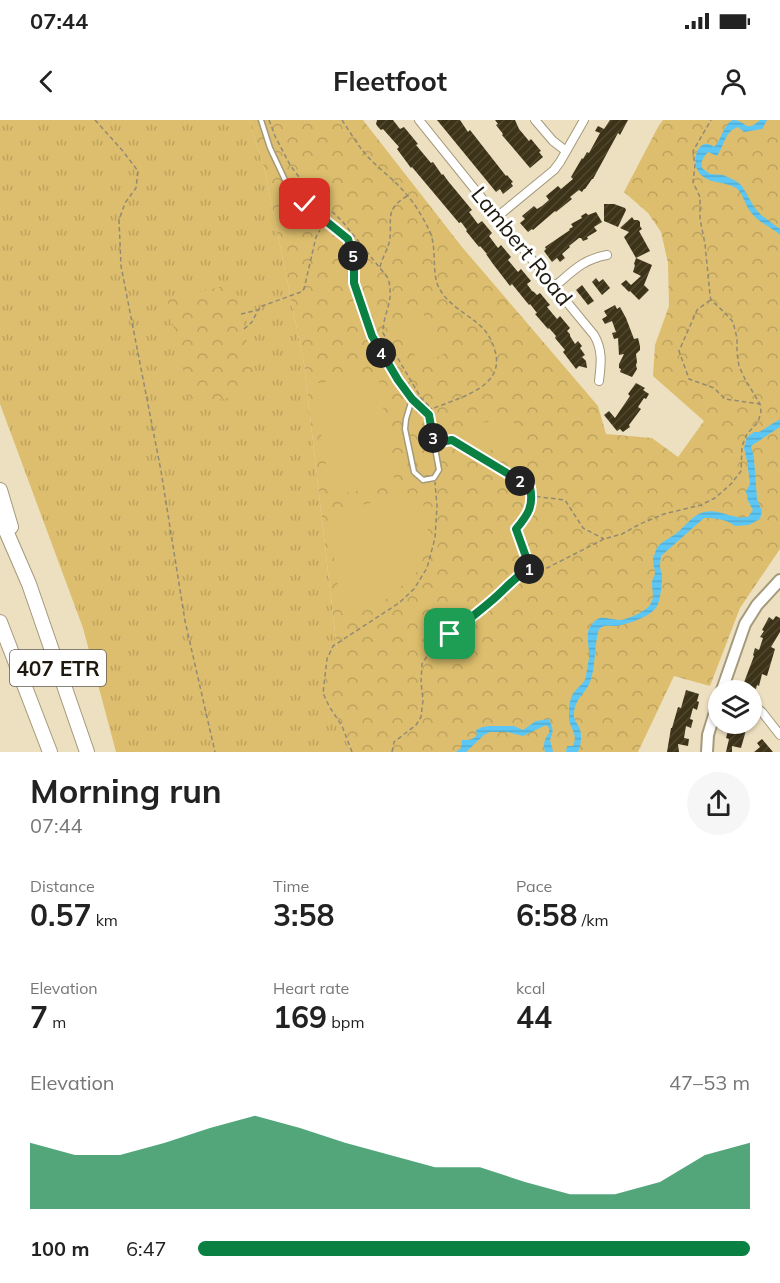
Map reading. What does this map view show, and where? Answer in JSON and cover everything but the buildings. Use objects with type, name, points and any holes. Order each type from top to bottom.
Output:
[{"type":"highway","points":[[0,490],[29,584]]},
{"type":"highway","name":"407 ETR","points":[[0,517],[29,584],[87,752]]},
{"type":"highway","name":"407 ETR","points":[[0,622],[50,752]]},
{"type":"street","name":"Lambert Road","points":[[419,120],[596,339],[601,359],[599,381]]},
{"type":"street","points":[[535,120],[553,141],[566,151]]},
{"type":"street","points":[[496,217],[554,170],[584,120]]},
{"type":"street","points":[[555,286],[586,261],[607,255]]},
{"type":"street","points":[[725,680],[745,624],[757,605],[779,585]]},
{"type":"street","points":[[762,712],[780,735]]},
{"type":"street","points":[[707,752],[708,734]]},
{"type":"lane","points":[[261,120],[270,148],[285,180],[305,204],[348,239],[354,258],[354,283],[372,336],[398,380],[412,399],[429,415],[439,470],[434,478],[423,480],[414,472],[405,429],[412,399]]},
{"type":"path","points":[[95,120],[138,171],[136,188],[125,203],[119,220],[121,266],[162,471],[185,621],[215,752]]},
{"type":"path","points":[[268,120],[290,165],[308,189],[342,221],[388,278],[391,288],[383,333],[421,398],[432,409],[471,394],[481,388],[495,371],[498,360],[490,336],[447,299],[437,284],[434,247],[430,231],[408,195],[366,155],[342,120]]},
{"type":"path","points":[[392,752],[394,742],[416,725],[421,717],[422,664],[430,650],[475,615],[515,577],[530,568],[547,568],[604,539],[622,534],[664,514],[701,505],[715,498],[731,484],[741,471],[742,446],[747,434],[758,422],[761,412],[760,404],[740,366],[733,322],[711,300],[700,219],[700,197],[693,182],[695,165],[693,151],[711,120]]},
{"type":"path","points":[[380,267],[389,243],[392,211],[400,200],[408,195]]},
{"type":"path","points":[[244,329],[252,322],[262,306],[304,289],[316,237],[320,230]]},
{"type":"path","points":[[711,300],[697,310],[678,351],[689,379],[714,388],[725,399],[760,404]]},
{"type":"path","points":[[241,314],[258,310]]},
{"type":"path","points":[[434,443],[452,440],[530,487],[532,496],[529,513],[516,529],[530,568]]},
{"type":"path","points":[[352,752],[342,726],[323,693],[327,659],[333,646],[399,603],[414,588],[427,568],[435,538],[437,506],[434,478]]},
{"type":"path","points":[[532,496],[565,500],[583,528],[604,539]]},
{"type":"green space","points":[[0,120],[249,120],[265,171],[304,364],[337,650],[329,706],[342,726],[352,752],[116,752],[83,628],[0,404]]},
{"type":"green space","points":[[249,120],[363,120],[462,247],[598,406],[606,434],[652,438],[678,457],[704,421],[653,376],[655,345],[669,306],[668,263],[661,232],[648,213],[624,192],[663,120],[780,120],[780,549],[740,608],[712,680],[708,680],[708,685],[674,676],[638,752],[352,752],[342,726],[323,693],[328,656],[337,650],[304,364],[265,171]]},
{"type":"green space","points":[[234,284],[258,391],[192,406],[167,299]]},
{"type":"green space","points":[[422,312],[445,353],[421,366],[398,326]]},
{"type":"green space","points":[[378,374],[395,485],[331,495],[313,384]]},
{"type":"green space","points":[[512,415],[519,442],[466,457],[458,430]]},
{"type":"green space","points":[[421,494],[428,526],[427,546],[419,570],[388,598],[342,614],[327,511]]},
{"type":"water","points":[[733,120],[751,126],[760,120],[767,120],[762,129],[744,132],[738,127],[734,129],[727,135],[717,156],[708,152],[702,161],[702,168],[710,174],[723,175],[742,186],[761,215],[780,229],[780,235],[756,217],[736,188],[706,178],[698,171],[695,161],[700,146],[709,144],[714,147]]},
{"type":"water","points":[[780,419],[780,427],[751,446],[757,499],[762,511],[760,519],[749,525],[735,526],[720,519],[704,518],[661,556],[661,589],[659,601],[652,612],[637,620],[599,629],[591,679],[574,711],[574,717],[581,732],[580,747],[578,752],[566,752],[567,746],[573,746],[575,741],[569,720],[570,705],[573,694],[585,679],[589,658],[590,627],[599,618],[621,620],[635,615],[650,605],[655,574],[653,560],[657,548],[697,515],[710,511],[748,517],[753,510],[746,491],[750,484],[744,448],[747,437]]},
{"type":"water","points":[[549,719],[553,752],[545,752],[544,742],[549,733],[546,725],[523,736],[507,732],[490,732],[466,752],[456,752],[461,748],[462,740],[474,738],[477,735],[476,730],[482,727],[514,726],[523,730],[536,721]]},
{"type":"route","points":[[305,204],[348,239],[354,258],[354,283],[372,336],[398,380],[412,399],[429,415],[434,443],[452,440],[530,487],[532,496],[529,513],[516,529],[530,568],[515,577],[498,595],[450,634]]}]
